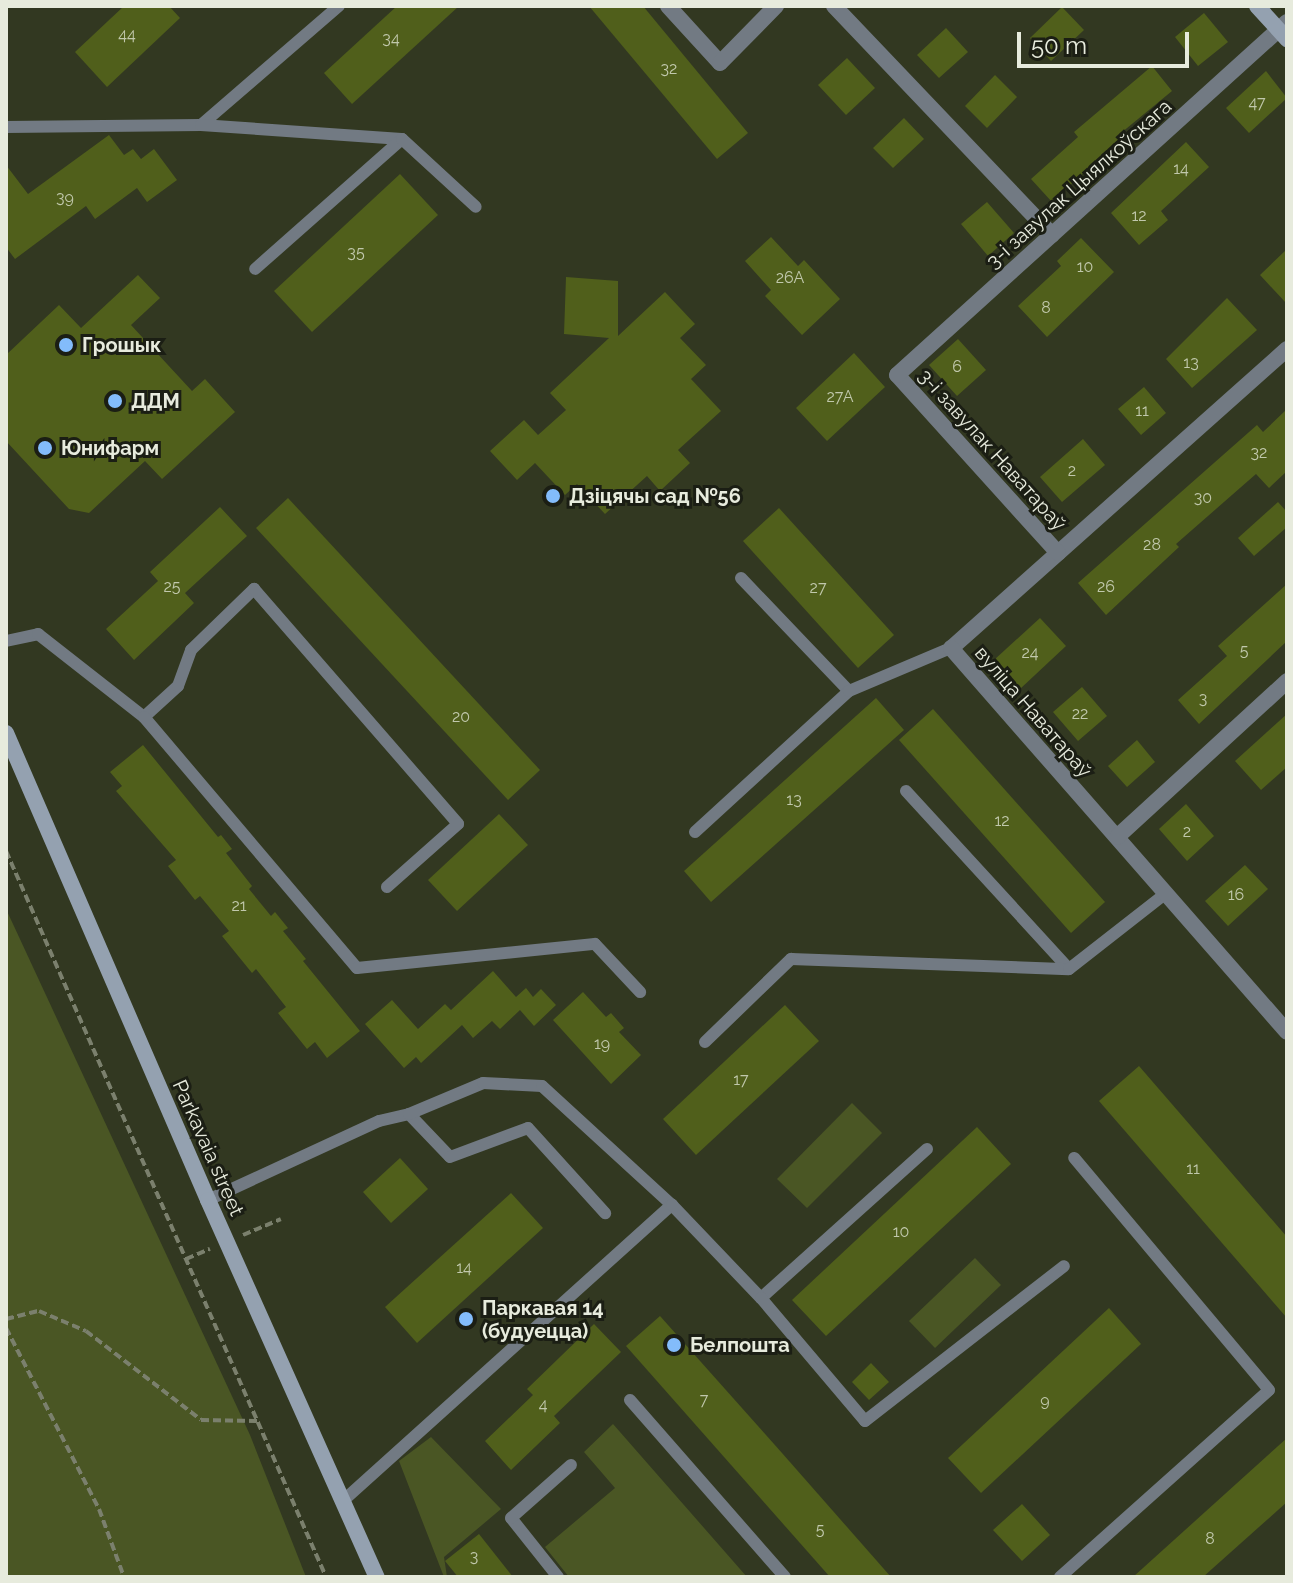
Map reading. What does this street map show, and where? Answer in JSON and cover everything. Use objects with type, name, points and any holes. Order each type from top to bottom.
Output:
[{"type":"main road","points":[[1257,6],[1284,30]]},
{"type":"main road","name":"Parkavaia street","points":[[6,733],[208,1200],[345,1499],[377,1577]]},
{"type":"street","points":[[668,6],[720,63],[776,6]]},
{"type":"street","points":[[834,6],[1052,235]]},
{"type":"street","name":"3-і завулак Цыялкоўскага","points":[[897,375],[1284,30]]},
{"type":"street","name":"вуліца Наватараў","points":[[1287,349],[951,648],[1287,1032]]},
{"type":"street","name":"3-і завулак Наватараў","points":[[897,375],[1058,553]]},
{"type":"street","points":[[1117,837],[1287,681]]},
{"type":"lane","points":[[201,125],[339,6]]},
{"type":"lane","points":[[6,127],[201,125],[402,139],[476,207]]},
{"type":"lane","points":[[255,269],[402,139]]},
{"type":"lane","points":[[741,578],[849,691]]},
{"type":"lane","points":[[144,717],[178,686],[191,650],[254,589],[458,824],[387,887]]},
{"type":"lane","points":[[6,641],[38,634],[144,717],[357,968],[595,944],[640,992]]},
{"type":"lane","points":[[695,832],[849,691],[951,648]]},
{"type":"lane","points":[[906,791],[1069,969]]},
{"type":"lane","points":[[705,1042],[791,959],[1069,969],[1165,894]]},
{"type":"lane","points":[[208,1200],[379,1121],[409,1114],[483,1083],[542,1086],[672,1205],[761,1298],[865,1421],[1064,1266]]},
{"type":"lane","points":[[409,1114],[450,1157],[528,1128],[605,1213]]},
{"type":"lane","points":[[761,1298],[927,1149]]},
{"type":"lane","points":[[1060,1577],[1269,1390],[1074,1158]]},
{"type":"lane","points":[[345,1499],[672,1205]]},
{"type":"lane","points":[[630,1400],[785,1577]]},
{"type":"lane","points":[[558,1577],[511,1518],[571,1465]]},
{"type":"path","points":[[6,851],[326,1577]]},
{"type":"path","points":[[6,1319],[39,1311],[86,1331],[201,1420],[257,1421]]},
{"type":"path","points":[[6,1328],[99,1509],[124,1577]]},
{"type":"green space","points":[[6,909],[250,1435],[306,1577],[6,1577]]},
{"type":"green space","points":[[852,1103],[882,1133],[807,1208],[777,1179]]},
{"type":"green space","points":[[975,1258],[1001,1285],[935,1348],[909,1321]]},
{"type":"green space","points":[[613,1424],[747,1577],[569,1577],[545,1547],[615,1488],[584,1452]]},
{"type":"green space","points":[[431,1437],[501,1509],[444,1557],[447,1577],[444,1577],[399,1461]]},
{"type":"building","points":[[124,6],[169,6],[180,18],[107,87],[75,52]]},
{"type":"building","points":[[397,6],[459,6],[352,104],[324,73]]},
{"type":"building","points":[[589,6],[643,6],[748,133],[717,159]]},
{"type":"building","points":[[1062,7],[1084,30],[1051,61],[1030,38]]},
{"type":"building","points":[[1204,13],[1228,42],[1198,66],[1175,37]]},
{"type":"building","points":[[946,28],[968,52],[939,78],[917,55]]},
{"type":"building","points":[[847,58],[875,88],[846,115],[818,85]]},
{"type":"building","points":[[1152,66],[1172,91],[1121,133],[1124,135],[1052,202],[1031,179],[1078,137],[1074,132]]},
{"type":"building","points":[[1266,71],[1287,98],[1249,133],[1226,108]]},
{"type":"building","points":[[995,75],[1017,97],[987,128],[965,106]]},
{"type":"building","points":[[904,118],[924,139],[893,168],[873,148]]},
{"type":"building","points":[[109,135],[124,155],[133,149],[141,159],[154,149],[177,180],[147,202],[137,188],[95,219],[86,206],[15,259],[6,247],[6,165],[28,194]]},
{"type":"building","points":[[1186,142],[1209,167],[1161,211],[1168,220],[1139,245],[1111,213]]},
{"type":"building","points":[[400,174],[438,215],[312,332],[274,291]]},
{"type":"building","points":[[987,202],[1014,233],[988,256],[961,224]]},
{"type":"building","points":[[771,237],[798,266],[804,260],[840,299],[802,335],[765,296],[771,290],[745,261]]},
{"type":"building","points":[[1081,238],[1114,272],[1047,337],[1018,306],[1061,266],[1057,261]]},
{"type":"building","points":[[1287,249],[1287,304],[1260,275]]},
{"type":"building","name":"ДДМ","points":[[138,275],[160,298],[131,325],[192,391],[205,379],[235,412],[162,479],[145,461],[89,513],[69,509],[6,441],[6,355],[59,305],[81,328]]},
{"type":"building","points":[[566,277],[618,281],[618,336],[665,292],[695,324],[680,338],[706,365],[691,379],[721,411],[678,450],[690,463],[660,491],[647,476],[605,514],[577,484],[565,495],[535,463],[517,480],[490,451],[524,420],[538,435],[566,410],[550,393],[609,338],[564,334]]},
{"type":"building","points":[[1227,298],[1257,330],[1192,388],[1166,359]]},
{"type":"building","points":[[958,339],[986,370],[957,396],[929,365]]},
{"type":"building","points":[[854,353],[885,387],[827,441],[796,408]]},
{"type":"building","points":[[1144,387],[1166,413],[1141,435],[1118,409]]},
{"type":"building","points":[[1287,409],[1287,471],[1269,488],[1256,474],[1176,544],[1179,547],[1106,615],[1078,583],[1257,425],[1263,432]]},
{"type":"building","points":[[1083,439],[1105,465],[1062,502],[1040,477]]},
{"type":"building","points":[[288,498],[540,770],[508,800],[256,528]]},
{"type":"building","points":[[1278,502],[1287,512],[1287,527],[1254,556],[1238,538]]},
{"type":"building","points":[[220,507],[247,536],[185,593],[194,603],[134,660],[106,629],[158,581],[150,572]]},
{"type":"building","points":[[779,508],[894,635],[858,668],[743,541]]},
{"type":"building","points":[[1287,584],[1287,641],[1199,724],[1178,700],[1227,656],[1218,646]]},
{"type":"building","points":[[1040,618],[1066,646],[1020,689],[994,660]]},
{"type":"building","points":[[1082,687],[1107,716],[1078,741],[1053,712]]},
{"type":"building","points":[[876,698],[904,730],[711,902],[684,871]]},
{"type":"building","points":[[933,709],[1105,902],[1071,933],[899,740]]},
{"type":"building","points":[[1287,714],[1287,767],[1261,790],[1235,761]]},
{"type":"building","points":[[1137,740],[1155,762],[1127,787],[1108,766]]},
{"type":"building","points":[[143,745],[218,837],[221,835],[232,849],[226,853],[252,886],[249,889],[271,916],[275,912],[288,928],[283,931],[306,959],[303,961],[360,1031],[327,1058],[315,1042],[307,1049],[278,1013],[286,1007],[256,969],[252,973],[222,936],[229,931],[200,896],[195,900],[168,866],[176,860],[116,791],[122,786],[110,772]]},
{"type":"building","points":[[1186,804],[1214,836],[1187,861],[1159,829]]},
{"type":"building","points":[[499,814],[528,845],[457,911],[428,880]]},
{"type":"building","points":[[1245,865],[1268,889],[1228,926],[1205,901]]},
{"type":"building","points":[[493,971],[516,997],[526,988],[533,997],[541,989],[556,1005],[534,1026],[520,1010],[500,1029],[492,1021],[473,1038],[462,1025],[421,1063],[416,1057],[404,1068],[365,1024],[392,1000],[418,1029],[445,1004],[451,1010]]},
{"type":"building","points":[[583,992],[606,1017],[611,1013],[624,1028],[619,1032],[641,1055],[611,1084],[553,1020]]},
{"type":"building","points":[[785,1005],[819,1041],[696,1155],[663,1119]]},
{"type":"building","points":[[1139,1066],[1287,1237],[1287,1318],[1099,1101]]},
{"type":"building","points":[[977,1127],[1011,1164],[826,1336],[792,1300]]},
{"type":"building","points":[[400,1158],[428,1189],[391,1223],[363,1192]]},
{"type":"building","points":[[511,1193],[543,1228],[417,1343],[385,1307]]},
{"type":"building","points":[[1109,1308],[1141,1344],[981,1493],[948,1458]]},
{"type":"building","points":[[660,1316],[891,1577],[830,1577],[626,1346]]},
{"type":"building","points":[[594,1324],[621,1352],[554,1416],[560,1423],[511,1470],[485,1441],[533,1395],[527,1389]]},
{"type":"building","points":[[871,1363],[889,1382],[869,1400],[852,1382]]},
{"type":"building","points":[[1287,1438],[1287,1502],[1203,1577],[1133,1577]]},
{"type":"building","points":[[1022,1504],[1050,1535],[1022,1561],[993,1530]]},
{"type":"building","points":[[479,1534],[513,1577],[458,1577],[445,1561]]},
{"type":"place","name":"Грошык","points":[[66,345]]},
{"type":"place","name":"ДДМ","points":[[115,401]]},
{"type":"place","name":"Юнифарм","points":[[45,448]]},
{"type":"place","name":"Дзіцячы сад №56","points":[[553,496]]},
{"type":"place","name":"Паркавая 14 (будуецца)","points":[[466,1319]]},
{"type":"place","name":"Белпошта","points":[[674,1345]]}]
